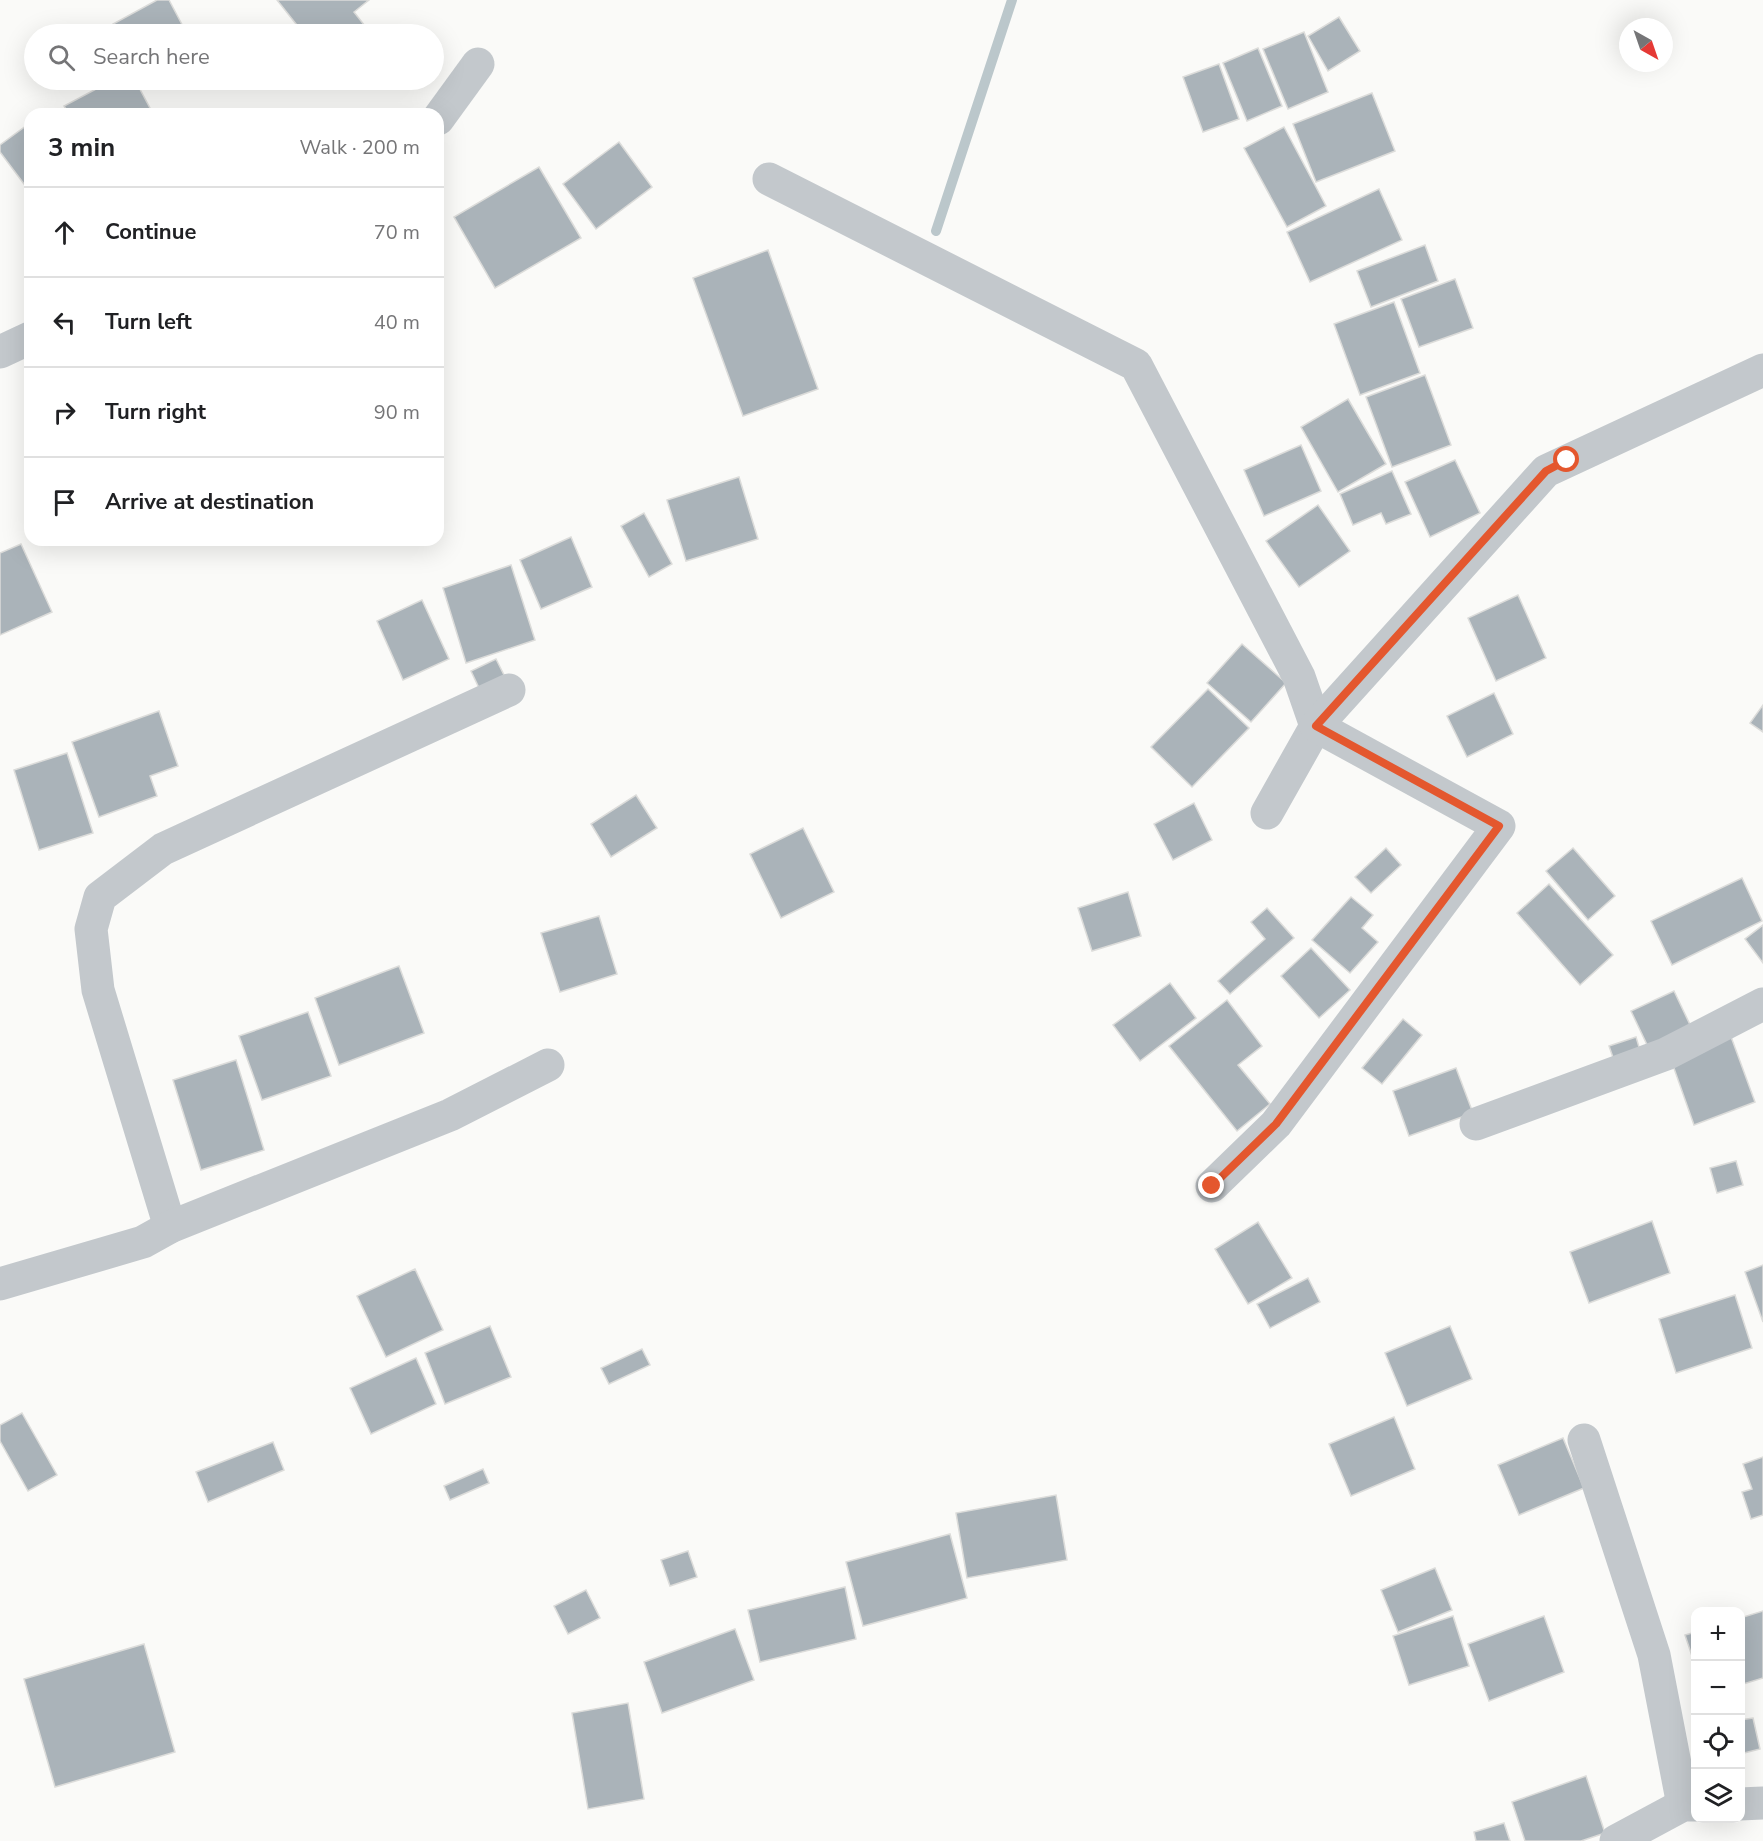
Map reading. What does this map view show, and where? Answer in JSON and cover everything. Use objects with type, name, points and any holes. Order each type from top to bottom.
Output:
[{"type":"street","points":[[444,111],[478,64]]},
{"type":"street","points":[[770,179],[1136,365],[1299,677],[1316,726],[1499,826],[1276,1124],[1212,1186]]},
{"type":"street","points":[[0,352],[24,341]]},
{"type":"street","points":[[1267,813],[1316,726],[1546,471],[1763,370]]},
{"type":"street","points":[[170,1227],[98,990],[91,929],[100,897],[163,849],[508,690]]},
{"type":"street","points":[[1476,1124],[1666,1054],[1763,1004]]},
{"type":"street","points":[[0,1284],[142,1242],[170,1227],[450,1115],[548,1065]]},
{"type":"street","points":[[1584,1440],[1654,1655],[1689,1805],[1616,1841]]},
{"type":"street","points":[[1745,1804],[1763,1803]]},
{"type":"building","points":[[157,0],[169,0],[182,24],[113,24]]},
{"type":"building","points":[[277,0],[369,0],[354,12],[363,24],[296,24]]},
{"type":"building","points":[[1339,17],[1360,51],[1328,71],[1308,36]]},
{"type":"building","points":[[1304,32],[1328,92],[1288,109],[1263,49]]},
{"type":"building","points":[[1258,48],[1282,106],[1247,121],[1223,63]]},
{"type":"building","points":[[1219,64],[1239,119],[1203,132],[1183,77]]},
{"type":"building","points":[[94,90],[140,90],[150,108],[65,108],[64,106]]},
{"type":"building","points":[[1372,93],[1395,151],[1316,182],[1293,124]]},
{"type":"building","points":[[24,127],[24,184],[0,152],[0,145]]},
{"type":"building","points":[[1284,127],[1326,206],[1287,227],[1244,148]]},
{"type":"building","points":[[619,142],[652,187],[596,229],[563,184]]},
{"type":"building","points":[[539,167],[581,238],[495,288],[454,217]]},
{"type":"building","points":[[1379,189],[1402,240],[1310,282],[1287,232]]},
{"type":"building","points":[[1425,245],[1438,281],[1371,307],[1357,271]]},
{"type":"building","points":[[768,250],[818,389],[743,416],[693,278]]},
{"type":"building","points":[[1455,279],[1473,328],[1419,347],[1401,299]]},
{"type":"building","points":[[1394,302],[1420,373],[1360,395],[1334,324]]},
{"type":"building","points":[[1425,375],[1451,445],[1392,467],[1366,397]]},
{"type":"building","points":[[1348,399],[1386,464],[1338,492],[1301,427]]},
{"type":"building","points":[[1301,445],[1321,491],[1264,516],[1244,470]]},
{"type":"building","points":[[1455,460],[1480,513],[1430,537],[1405,482]]},
{"type":"building","points":[[1392,471],[1411,514],[1386,524],[1381,513],[1353,525],[1340,494]]},
{"type":"building","points":[[739,477],[758,539],[686,561],[667,500]]},
{"type":"building","points":[[1318,505],[1350,551],[1299,587],[1266,541]]},
{"type":"building","points":[[644,513],[672,564],[649,577],[621,526]]},
{"type":"building","points":[[571,537],[592,587],[541,609],[520,560]]},
{"type":"building","points":[[21,544],[52,612],[0,635],[0,553]]},
{"type":"building","points":[[511,565],[535,640],[466,663],[443,588]]},
{"type":"building","points":[[1518,595],[1546,658],[1496,681],[1468,618]]},
{"type":"building","points":[[422,600],[449,659],[403,680],[377,621]]},
{"type":"building","points":[[1242,644],[1286,683],[1251,722],[1207,683]]},
{"type":"building","points":[[496,659],[505,677],[480,690],[471,671]]},
{"type":"building","points":[[1208,689],[1249,728],[1192,787],[1151,747]]},
{"type":"building","points":[[1494,693],[1513,734],[1467,757],[1447,716]]},
{"type":"building","points":[[1763,705],[1763,732],[1750,723]]},
{"type":"building","points":[[159,711],[178,766],[150,776],[157,796],[99,817],[72,742]]},
{"type":"building","points":[[67,753],[93,833],[39,850],[14,770]]},
{"type":"building","points":[[636,795],[657,828],[611,857],[591,824]]},
{"type":"building","points":[[1194,803],[1212,840],[1173,860],[1154,824]]},
{"type":"building","points":[[803,828],[834,892],[781,918],[750,854]]},
{"type":"building","points":[[1386,848],[1401,865],[1371,893],[1355,877]]},
{"type":"building","points":[[1573,848],[1615,896],[1588,920],[1546,871]]},
{"type":"building","points":[[1742,878],[1762,921],[1672,965],[1651,921]]},
{"type":"building","points":[[1549,884],[1613,955],[1580,985],[1517,913]]},
{"type":"building","points":[[1128,892],[1141,936],[1092,951],[1078,908]]},
{"type":"building","points":[[1351,897],[1373,915],[1362,928],[1378,942],[1350,973],[1312,940]]},
{"type":"building","points":[[1267,908],[1294,938],[1230,994],[1218,981],[1265,939],[1251,922]]},
{"type":"building","points":[[599,916],[617,974],[560,992],[541,933]]},
{"type":"building","points":[[1763,925],[1763,963],[1745,939]]},
{"type":"building","points":[[1311,948],[1350,990],[1319,1018],[1281,976]]},
{"type":"building","points":[[399,966],[424,1033],[339,1065],[315,998]]},
{"type":"building","points":[[1170,983],[1196,1018],[1140,1061],[1113,1025]]},
{"type":"building","points":[[1674,991],[1693,1031],[1650,1051],[1631,1011]]},
{"type":"building","points":[[1227,1000],[1262,1046],[1238,1065],[1270,1104],[1237,1131],[1169,1046]]},
{"type":"building","points":[[308,1012],[331,1076],[262,1100],[239,1036]]},
{"type":"building","points":[[1403,1019],[1422,1035],[1382,1084],[1362,1068]]},
{"type":"building","points":[[1730,1034],[1755,1102],[1694,1125],[1670,1057]]},
{"type":"building","points":[[1636,1037],[1642,1057],[1616,1066],[1609,1046]]},
{"type":"building","points":[[236,1060],[264,1150],[201,1170],[173,1080]]},
{"type":"building","points":[[1456,1068],[1473,1113],[1409,1136],[1393,1091]]},
{"type":"building","points":[[1736,1161],[1743,1185],[1717,1193],[1710,1168]]},
{"type":"building","points":[[1652,1221],[1670,1273],[1589,1303],[1570,1252]]},
{"type":"building","points":[[1258,1222],[1292,1278],[1248,1304],[1215,1249]]},
{"type":"building","points":[[1763,1265],[1763,1322],[1745,1272]]},
{"type":"building","points":[[415,1269],[443,1330],[386,1357],[357,1296]]},
{"type":"building","points":[[1308,1278],[1320,1302],[1270,1328],[1257,1304]]},
{"type":"building","points":[[1735,1295],[1752,1348],[1676,1373],[1659,1319]]},
{"type":"building","points":[[490,1326],[511,1377],[445,1404],[425,1353]]},
{"type":"building","points":[[1450,1326],[1472,1379],[1407,1406],[1385,1353]]},
{"type":"building","points":[[642,1349],[650,1365],[609,1384],[601,1368]]},
{"type":"building","points":[[416,1358],[436,1404],[371,1434],[350,1388]]},
{"type":"building","points":[[22,1413],[57,1475],[28,1491],[0,1441],[0,1425]]},
{"type":"building","points":[[1394,1417],[1415,1469],[1351,1496],[1329,1444]]},
{"type":"building","points":[[1563,1438],[1584,1488],[1519,1515],[1498,1465]]},
{"type":"building","points":[[273,1442],[284,1470],[208,1502],[196,1472]]},
{"type":"building","points":[[1763,1457],[1763,1515],[1751,1519],[1742,1492],[1752,1489],[1743,1464]]},
{"type":"building","points":[[483,1469],[489,1483],[450,1500],[444,1486]]},
{"type":"building","points":[[1056,1495],[1067,1560],[967,1578],[956,1513]]},
{"type":"building","points":[[950,1534],[967,1598],[863,1626],[846,1562]]},
{"type":"building","points":[[688,1551],[697,1577],[670,1586],[661,1560]]},
{"type":"building","points":[[1435,1568],[1452,1610],[1398,1632],[1381,1590]]},
{"type":"building","points":[[845,1587],[856,1639],[760,1662],[748,1610]]},
{"type":"building","points":[[586,1590],[600,1618],[568,1634],[554,1606]]},
{"type":"building","points":[[1763,1611],[1763,1678],[1745,1683],[1745,1661],[1745,1616]]},
{"type":"building","points":[[1453,1616],[1469,1666],[1409,1685],[1393,1636]]},
{"type":"building","points":[[1544,1616],[1564,1672],[1489,1701],[1468,1644]]},
{"type":"building","points":[[735,1629],[754,1680],[662,1713],[644,1662]]},
{"type":"building","points":[[1691,1633],[1691,1653],[1685,1635]]},
{"type":"building","points":[[144,1644],[175,1752],[55,1787],[24,1679]]},
{"type":"building","points":[[628,1703],[644,1799],[588,1809],[572,1713]]},
{"type":"building","points":[[1753,1718],[1760,1749],[1745,1753],[1745,1719]]},
{"type":"building","points":[[1586,1776],[1605,1833],[1581,1841],[1525,1841],[1512,1802]]},
{"type":"building","points":[[1504,1823],[1510,1841],[1476,1841],[1474,1832]]},
{"type":"waterway","points":[[936,231],[1012,0]]},
{"type":"route","points":[[1212,1186],[1276,1124],[1499,826],[1316,726],[1546,471],[1567,460]]}]
